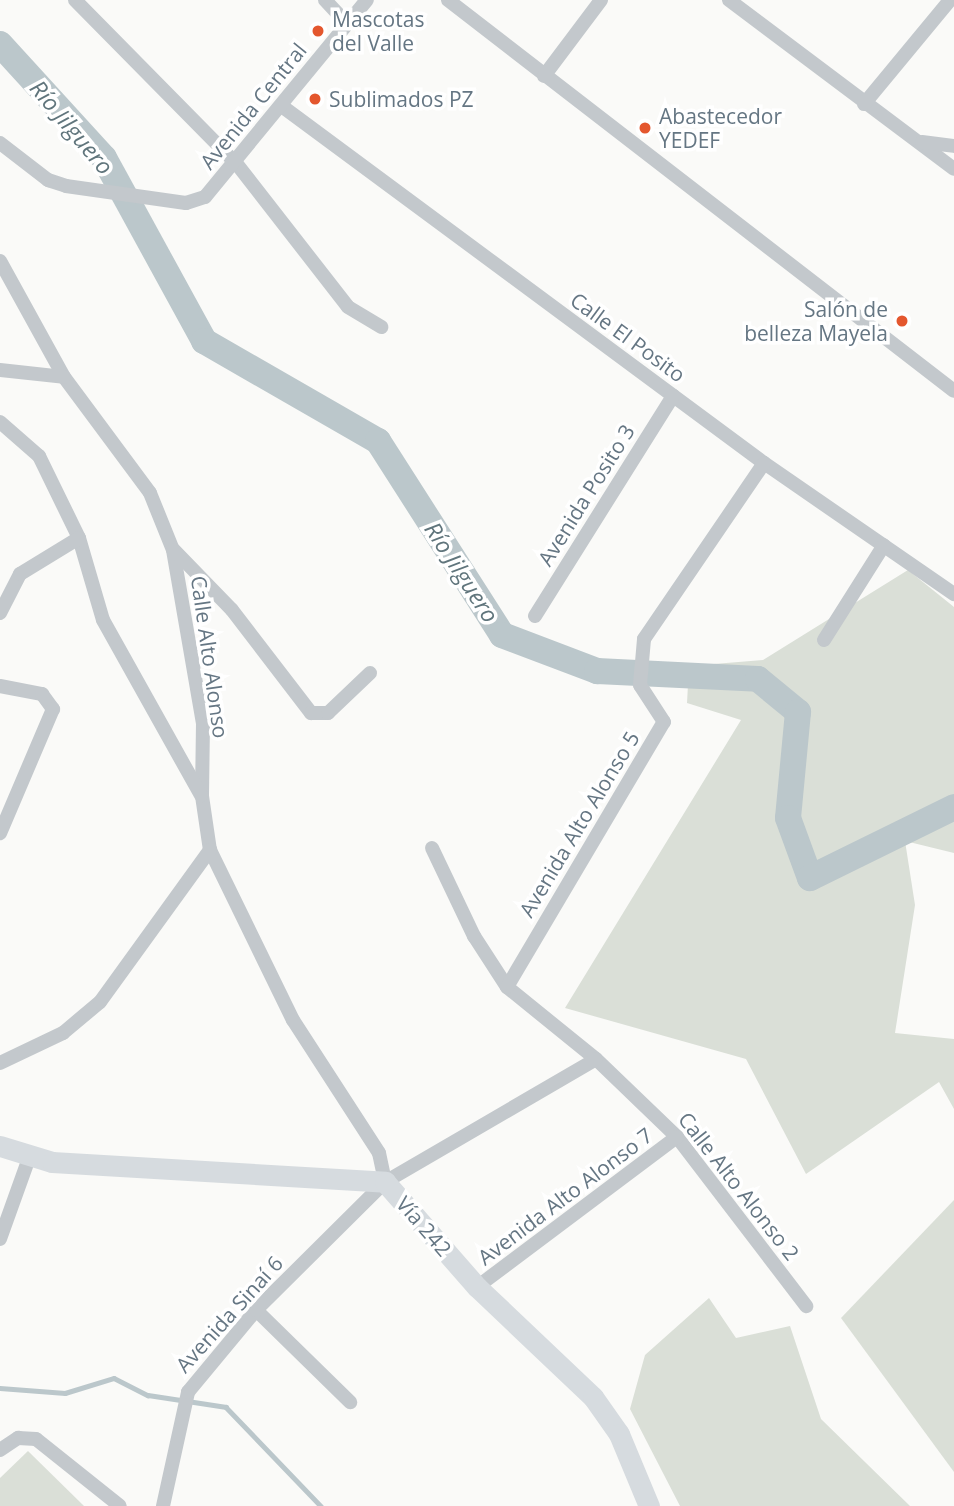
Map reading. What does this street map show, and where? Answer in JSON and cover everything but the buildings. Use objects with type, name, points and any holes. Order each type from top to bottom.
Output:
[{"type":"main road","name":"Vía 242","points":[[0,1146],[29,1158],[385,1182],[477,1287],[593,1397],[619,1434],[649,1506]]},
{"type":"street","points":[[75,0],[236,163],[348,307],[381,327]]},
{"type":"street","points":[[324,0],[347,24]]},
{"type":"street","name":"Avenida Central","points":[[0,143],[48,180],[90,192],[154,197],[186,203],[205,197],[283,107],[366,0]]},
{"type":"street","points":[[448,0],[954,391]]},
{"type":"street","points":[[544,76],[601,0]]},
{"type":"street","points":[[729,0],[954,169]]},
{"type":"street","points":[[864,104],[950,0]]},
{"type":"street","name":"Calle El Posito","points":[[283,107],[764,463],[954,594]]},
{"type":"street","points":[[920,142],[954,146]]},
{"type":"street","points":[[0,261],[64,377]]},
{"type":"street","points":[[0,369],[64,377]]},
{"type":"street","name":"Calle Alto Alonso","points":[[64,377],[150,493],[173,550],[203,723],[202,796],[210,849],[293,1020],[379,1153],[385,1182]]},
{"type":"street","name":"Avenida Posito 3","points":[[535,616],[673,396]]},
{"type":"street","points":[[0,422],[39,456],[79,537],[103,620],[202,796]]},
{"type":"street","name":"Avenida Alto Alonso 5","points":[[507,987],[664,722],[640,685],[639,661],[644,639],[764,463]]},
{"type":"street","points":[[0,613],[20,574],[79,537]]},
{"type":"street","points":[[824,640],[884,545]]},
{"type":"street","points":[[173,550],[232,610],[311,713],[328,713],[370,673]]},
{"type":"street","points":[[0,686],[42,694],[53,709],[0,833]]},
{"type":"street","name":"Calle Alto Alonso 2","points":[[432,848],[474,936],[507,987],[596,1059],[677,1138],[806,1306]]},
{"type":"street","points":[[0,1063],[63,1033],[100,1002],[210,849]]},
{"type":"street","name":"Avenida Sinaí 6","points":[[163,1506],[188,1392],[256,1310],[385,1182],[596,1059]]},
{"type":"street","name":"Avenida Alto Alonso 7","points":[[477,1287],[677,1138]]},
{"type":"street","points":[[0,1239],[29,1158]]},
{"type":"street","points":[[256,1310],[350,1402]]},
{"type":"street","points":[[0,1450],[18,1438],[36,1439],[120,1506]]},
{"type":"shaded area","points":[[908,570],[954,607],[954,853],[905,841],[915,905],[895,1033],[954,1039],[954,1109],[939,1082],[806,1174],[746,1059],[565,1008],[741,720],[687,703],[689,666],[763,660]]},
{"type":"shaded area","points":[[954,1200],[954,1472],[841,1318]]},
{"type":"shaded area","points":[[709,1298],[736,1338],[790,1326],[821,1419],[910,1506],[680,1506],[630,1409],[645,1355]]},
{"type":"shaded area","points":[[28,1451],[84,1506],[0,1506],[0,1478]]},
{"type":"waterway","name":"Río Jilguero","points":[[0,44],[104,158],[204,341],[378,441],[502,635],[597,671],[758,679],[798,712],[788,818],[810,878],[954,807]]},
{"type":"waterway","points":[[0,1388],[65,1393],[114,1378],[148,1395],[226,1407],[321,1506]]},
{"type":"place","name":"Mascotas del Valle","points":[[318,31]]},
{"type":"place","name":"Sublimados PZ","points":[[315,99]]},
{"type":"place","name":"Abastecedor YEDEF","points":[[645,128]]},
{"type":"place","name":"Salón de belleza Mayela","points":[[902,321]]}]
